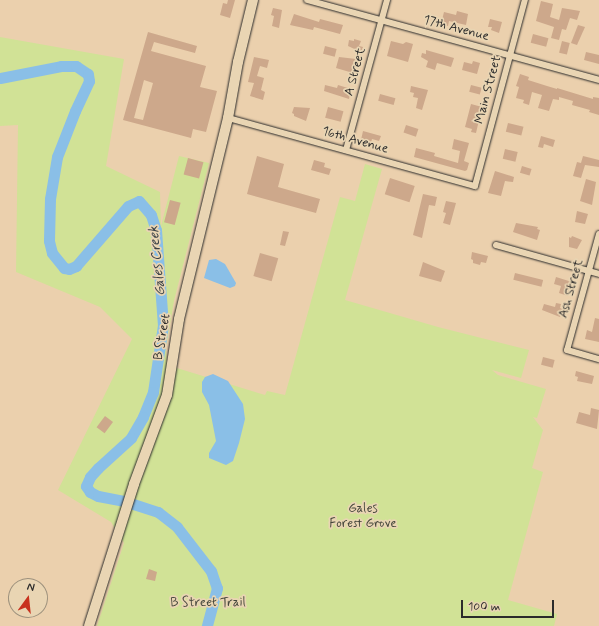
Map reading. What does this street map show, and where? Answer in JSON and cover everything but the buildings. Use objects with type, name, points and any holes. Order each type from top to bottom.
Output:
[{"type":"main road","name":"B Street","points":[[89,626],[134,484],[167,395],[179,319],[228,118],[238,62],[253,0]]},
{"type":"street","name":"17th Avenue","points":[[307,0],[599,80]]},
{"type":"street","name":"A Street","points":[[346,150],[387,0]]},
{"type":"street","name":"Main Street","points":[[475,186],[525,0]]},
{"type":"street","name":"16th Avenue","points":[[228,118],[475,186]]},
{"type":"street","name":"Ash Street","points":[[599,234],[567,350],[599,359]]},
{"type":"street","points":[[496,244],[599,274]]},
{"type":"green space","points":[[0,37],[124,59],[106,166],[160,192],[161,226],[179,156],[209,163],[174,301],[166,348],[167,365],[265,395],[267,391],[285,395],[340,197],[355,201],[365,164],[382,169],[345,300],[438,327],[529,350],[521,378],[492,370],[498,375],[546,389],[537,418],[533,417],[543,430],[532,468],[543,472],[508,600],[557,614],[554,626],[97,626],[124,543],[111,522],[58,490],[132,339],[100,307],[16,272],[18,125],[0,126]]},
{"type":"water","points":[[216,259],[225,264],[236,283],[235,286],[230,288],[204,278],[209,260]]},
{"type":"water","points":[[213,374],[228,381],[243,404],[245,419],[239,443],[233,461],[226,465],[209,458],[209,453],[216,441],[209,405],[202,392],[202,382],[205,377]]},
{"type":"waterway","name":"Gales Creek","points":[[0,78],[61,66],[76,66],[88,74],[89,81],[75,111],[57,157],[50,199],[49,241],[52,253],[64,268],[69,269],[76,266],[128,206],[139,201],[151,215],[156,230],[163,325],[153,392],[143,417],[131,438],[98,468],[90,477],[86,486],[90,492],[98,496],[124,501],[158,512],[177,527],[211,571],[217,588],[207,626]]},
{"type":"park label","name":"Gales Forest Grove","points":[[363,518]]},
{"type":"park label","name":"B Street Trail","points":[[208,603]]}]
